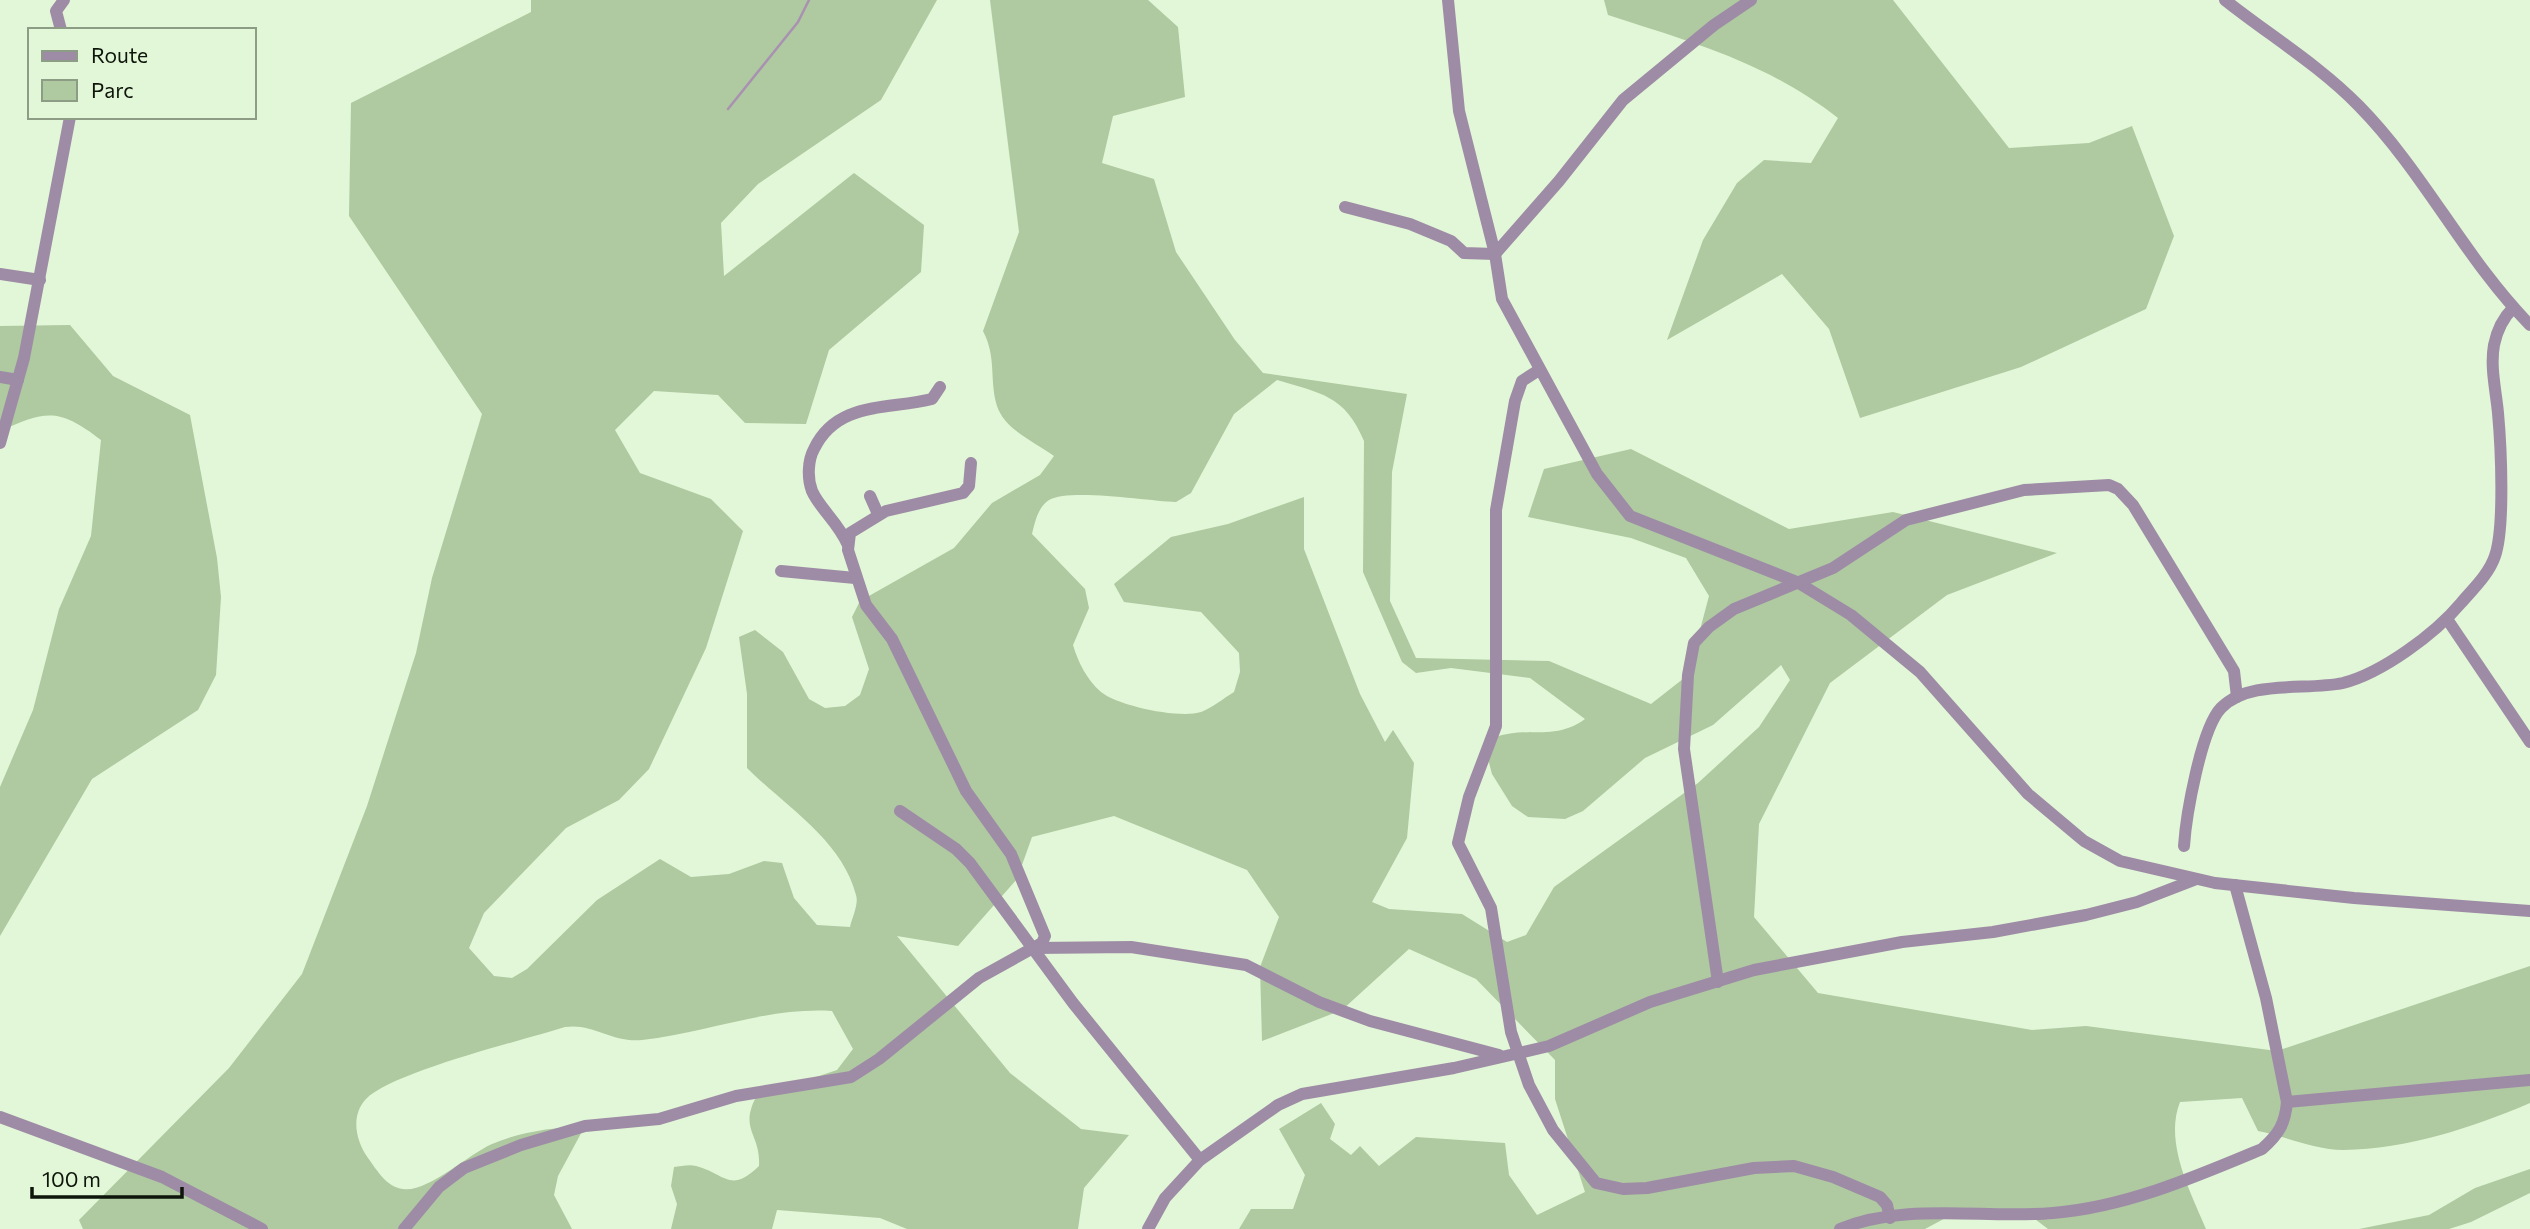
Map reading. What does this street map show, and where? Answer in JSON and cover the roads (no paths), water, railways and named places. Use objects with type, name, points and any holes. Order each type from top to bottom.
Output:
[{"type":"street","points":[[1448,0],[1459,111],[1495,254],[1503,299],[1597,474],[1630,516],[1797,582],[1843,609],[1905,656],[2010,777],[2084,841],[2120,861],[2194,880],[2354,898],[2530,912]]},
{"type":"street","points":[[1495,254],[1559,181],[1623,100],[1714,25],[1751,0]]},
{"type":"street","points":[[2225,0],[2302,57],[2358,105],[2513,308],[2530,325]]},
{"type":"street","points":[[60,28],[56,12],[62,1]]},
{"type":"street","points":[[0,443],[18,380],[40,280],[70,119]]},
{"type":"street","points":[[1345,207],[1386,217],[1441,236],[1464,253],[1495,254]]},
{"type":"street","points":[[0,274],[40,280]]},
{"type":"street","points":[[2184,846],[2187,815],[2207,737],[2218,711],[2237,697],[2360,678],[2405,651],[2447,619],[2491,566],[2500,538],[2500,441],[2494,347],[2503,318],[2513,308]]},
{"type":"street","points":[[1539,370],[1522,381],[1515,401],[1498,496],[1496,726],[1469,797],[1458,843],[1491,908],[1511,1055],[1553,1130],[1597,1183],[1623,1189],[1647,1188],[1755,1168],[1794,1166],[1833,1177],[1880,1198],[1887,1205],[1890,1218]]},
{"type":"street","points":[[0,377],[18,380]]},
{"type":"street","points":[[850,550],[842,532],[813,491],[809,468],[817,442],[834,421],[849,413],[932,399],[940,387]]},
{"type":"street","points":[[404,1229],[439,1187],[464,1168],[521,1145],[585,1126],[659,1119],[736,1096],[851,1077],[879,1059],[979,978],[1034,948],[1045,936],[1011,854],[955,772],[892,639],[866,605],[855,578],[850,550],[850,533],[878,514],[963,493],[969,486],[971,463]]},
{"type":"street","points":[[1718,982],[1684,749],[1694,643],[1709,627],[1734,609],[1833,568],[1906,520],[2012,492],[2109,485],[2118,489],[2133,505],[2234,671],[2237,697]]},
{"type":"street","points":[[870,496],[878,514]]},
{"type":"street","points":[[781,571],[855,578]]},
{"type":"street","points":[[2447,619],[2530,742]]},
{"type":"street","points":[[900,811],[963,856],[1073,1003],[1200,1160]]},
{"type":"street","points":[[1148,1229],[1165,1198],[1200,1160],[1278,1105],[1302,1094],[1549,1046],[1650,1002],[1754,970],[1902,942],[1993,933],[2086,915],[2137,902],[2194,880]]},
{"type":"street","points":[[1840,1229],[1890,1218],[2055,1213],[2118,1202],[2262,1149],[2278,1135],[2287,1102],[2266,998],[2235,885]]},
{"type":"street","points":[[1034,948],[1131,947],[1246,965],[1319,1002],[1370,1021],[1511,1055]]},
{"type":"street","points":[[2287,1102],[2530,1080]]},
{"type":"street","points":[[0,1117],[162,1177],[262,1229]]},
{"type":"waterway","points":[[728,109],[798,22],[809,0]]}]
